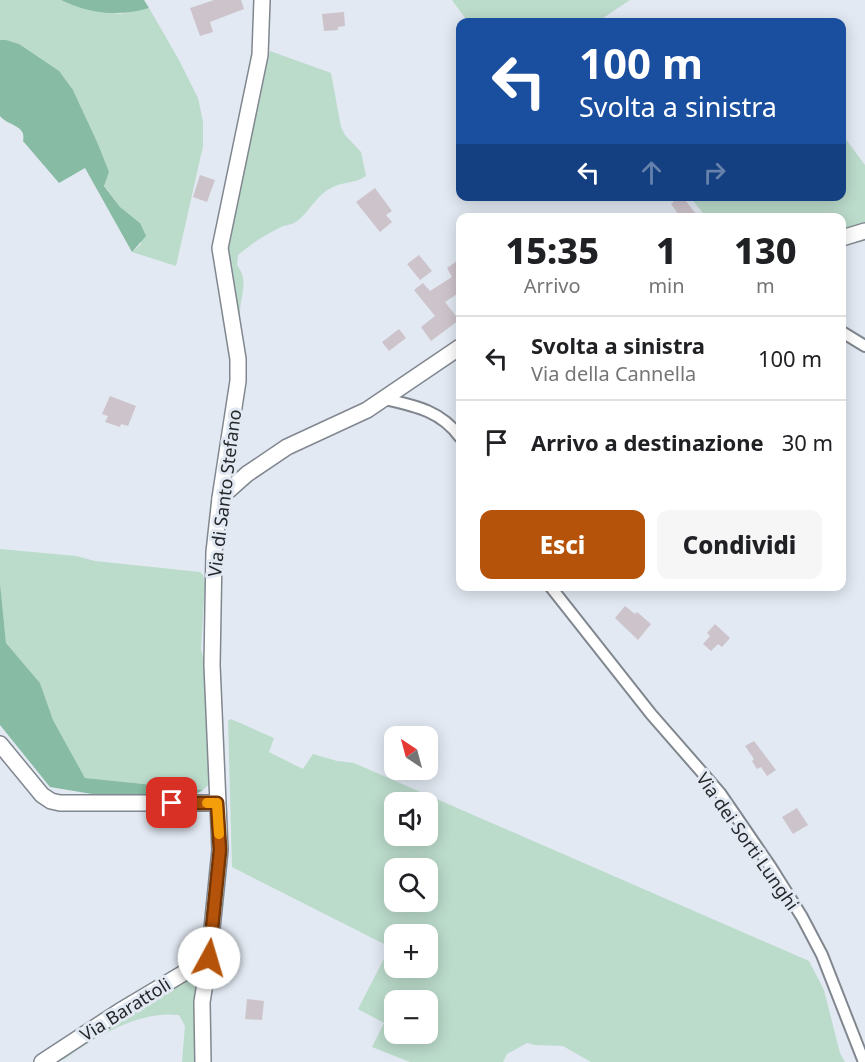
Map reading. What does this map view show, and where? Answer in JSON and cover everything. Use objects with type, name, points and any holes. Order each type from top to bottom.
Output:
[{"type":"street","name":"Via di Santo Stefano","points":[[203,1062],[202,1002],[220,850],[212,665],[214,552],[238,381],[238,358],[220,248],[260,55],[262,0]]},
{"type":"street","points":[[846,237],[865,231]]},
{"type":"street","points":[[846,334],[865,346]]},
{"type":"street","points":[[220,498],[247,474],[287,447],[367,410],[456,350]]},
{"type":"street","points":[[385,399],[424,408],[449,424],[456,432]]},
{"type":"street","name":"Via dei Sorti Lunghi","points":[[554,591],[651,714],[720,793],[770,866],[802,917],[822,955],[864,1062]]},
{"type":"street","points":[[0,744],[42,795],[60,804],[217,803]]},
{"type":"street","name":"Via Barattoli","points":[[42,1062],[120,1011],[209,958]]},
{"type":"green space","points":[[0,0],[61,0],[77,7],[120,14],[149,8],[198,98],[203,122],[203,146],[176,266],[132,252],[141,244],[140,223],[120,207],[104,185],[109,172],[73,90],[19,44],[0,40]]},
{"type":"green space","points":[[61,0],[144,0],[149,8],[127,13],[105,13]]},
{"type":"green space","points":[[452,0],[630,0],[603,18],[465,18]]},
{"type":"green space","points":[[0,40],[19,44],[59,71],[73,90],[109,172],[104,186],[120,207],[140,223],[146,236],[132,252],[85,168],[59,183],[23,141],[20,129],[0,116]]},
{"type":"green space","points":[[270,51],[331,73],[341,127],[345,135],[361,152],[366,176],[325,191],[299,220],[270,233],[238,255],[237,265],[243,276],[240,311],[242,345],[225,249]]},
{"type":"green space","points":[[846,139],[865,165],[865,225],[846,230],[846,213],[703,213],[693,201],[846,201]]},
{"type":"green space","points":[[0,549],[76,556],[95,561],[200,572],[203,575],[205,583],[201,649],[205,666],[210,783],[203,790],[85,778],[53,720],[40,683],[6,643],[0,583]]},
{"type":"green space","points":[[0,583],[6,643],[40,683],[53,720],[85,778],[203,790],[196,794],[98,795],[50,787],[0,725]]},
{"type":"green space","points":[[231,719],[274,738],[269,752],[303,769],[313,754],[354,763],[384,776],[384,780],[393,780],[421,792],[384,792],[384,846],[438,846],[438,800],[809,961],[824,990],[840,1053],[845,1062],[591,1062],[563,1046],[527,1043],[507,1054],[503,1062],[410,1062],[372,1047],[384,1023],[358,1009],[384,959],[384,978],[438,978],[438,924],[384,924],[384,944],[232,867],[228,721]]},
{"type":"green space","points":[[187,979],[195,983],[197,1062],[182,1062],[185,1026],[179,1015],[165,1015],[138,1019],[125,1024],[100,1036],[63,1060],[53,1062],[85,1040]]},
{"type":"building","points":[[214,0],[241,0],[244,9],[210,22],[213,32],[200,36],[190,8]]},
{"type":"building","points":[[344,12],[345,26],[338,27],[338,30],[324,31],[322,14]]},
{"type":"building","points":[[200,175],[215,180],[207,202],[193,197]]},
{"type":"building","points":[[375,188],[392,211],[386,215],[392,222],[380,232],[356,202]]},
{"type":"building","points":[[674,201],[686,201],[695,213],[677,213],[671,204]]},
{"type":"building","points":[[419,255],[432,271],[420,280],[407,264]]},
{"type":"building","points":[[456,262],[456,295],[445,302],[456,316],[456,322],[431,341],[421,327],[435,316],[414,290],[423,283],[430,291],[452,277],[447,268]]},
{"type":"building","points":[[399,329],[406,338],[389,351],[382,342]]},
{"type":"building","points":[[110,396],[136,406],[128,426],[121,424],[120,427],[105,422],[108,416],[102,414]]},
{"type":"building","points":[[625,606],[635,614],[637,612],[651,624],[638,640],[615,618]]},
{"type":"building","points":[[715,624],[730,638],[722,647],[718,644],[711,651],[703,644],[710,636],[707,633]]},
{"type":"building","points":[[754,741],[776,770],[767,776],[761,767],[757,769],[752,761],[754,759],[745,746]]},
{"type":"building","points":[[797,808],[808,825],[793,834],[782,817]]},
{"type":"building","points":[[247,999],[264,1001],[262,1020],[245,1019]]},
{"type":"slow traffic","points":[[207,803],[217,803],[219,834]]},
{"type":"route","points":[[172,803],[217,803],[220,850],[209,958]]}]
